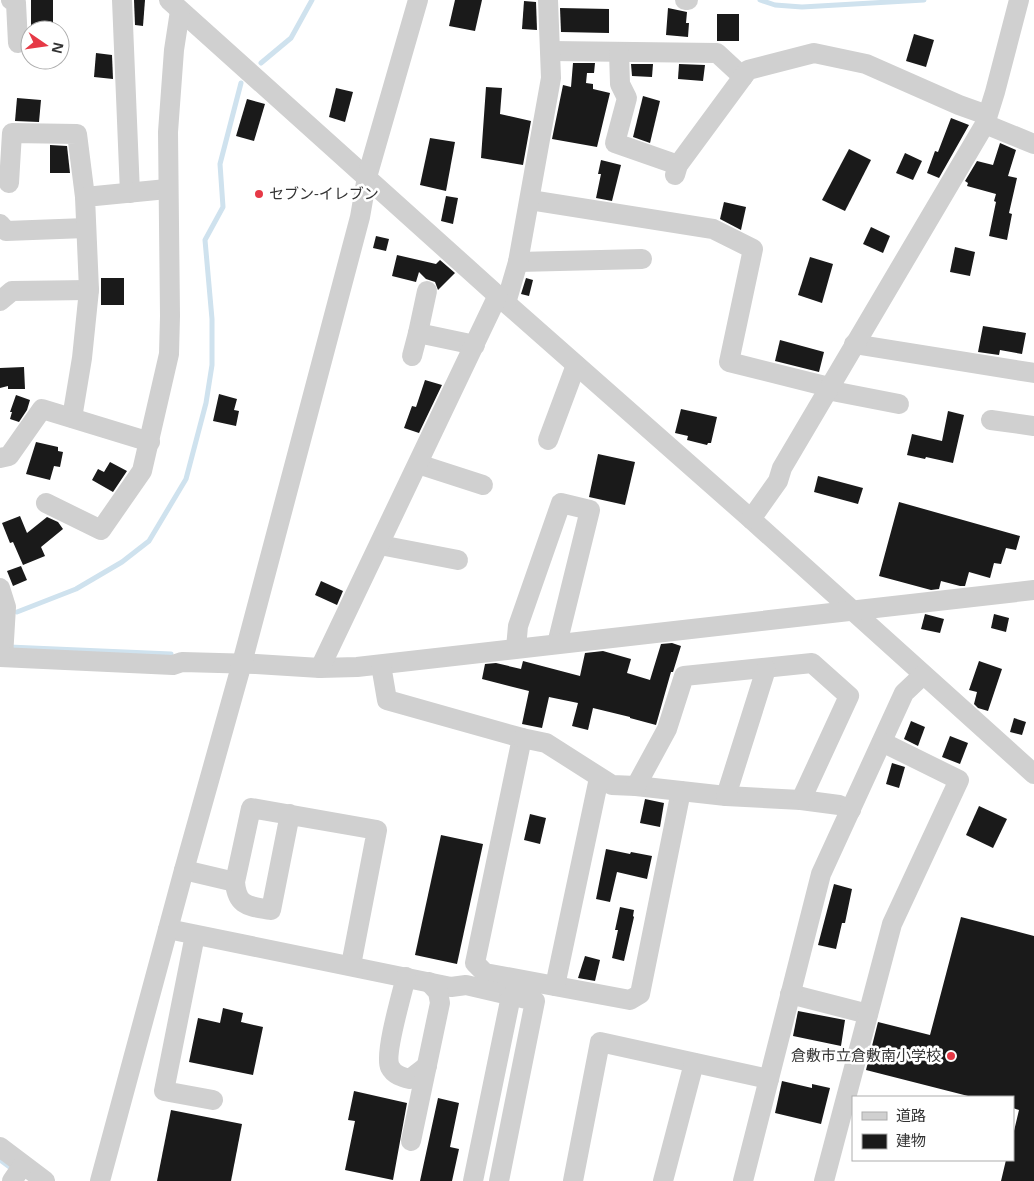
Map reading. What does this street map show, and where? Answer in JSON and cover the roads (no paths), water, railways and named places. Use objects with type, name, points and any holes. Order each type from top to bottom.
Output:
[{"type":"street","points":[[11,0],[16,2],[18,42]]},
{"type":"street","points":[[122,0],[130,193]]},
{"type":"street","points":[[100,1181],[242,663],[360,217],[367,177],[418,0]]},
{"type":"street","points":[[320,668],[475,345],[502,299],[518,262],[551,78],[548,0]]},
{"type":"street","points":[[751,519],[778,481],[782,468],[986,120],[1019,0]]},
{"type":"street","points":[[174,5],[1034,774]]},
{"type":"street","points":[[46,503],[101,530],[142,471],[150,442],[168,354],[170,316],[167,189],[168,132],[174,50],[174,5]]},
{"type":"street","points":[[551,51],[717,53],[743,77]]},
{"type":"street","points":[[619,52],[620,84],[627,98],[615,143],[676,170],[748,70],[814,53],[866,64],[959,106],[1034,144]]},
{"type":"street","points":[[9,184],[12,133],[77,134],[85,197],[89,290],[82,358],[72,418]]},
{"type":"street","points":[[85,197],[167,189]]},
{"type":"street","points":[[530,200],[713,229],[753,249],[729,362],[828,389],[899,404]]},
{"type":"street","points":[[0,224],[6,231],[86,228]]},
{"type":"street","points":[[518,262],[642,259]]},
{"type":"street","points":[[0,301],[12,291],[89,290]]},
{"type":"street","points":[[412,356],[427,292]]},
{"type":"street","points":[[418,333],[475,345]]},
{"type":"street","points":[[854,344],[1034,373]]},
{"type":"street","points":[[548,440],[576,365]]},
{"type":"street","points":[[0,458],[9,456],[42,409],[150,442]]},
{"type":"street","points":[[991,420],[1034,426]]},
{"type":"street","points":[[418,464],[483,485]]},
{"type":"street","points":[[516,644],[518,626],[561,503],[590,510],[559,640]]},
{"type":"street","points":[[380,545],[458,560]]},
{"type":"street","points":[[0,588],[6,607],[1,657],[173,664],[182,662],[242,663],[320,668],[357,668],[516,644],[1034,590]]},
{"type":"street","points":[[636,786],[667,729],[684,676],[812,663],[849,696],[801,800]]},
{"type":"street","points":[[381,665],[387,700],[546,744],[612,785],[726,796],[801,800],[839,805],[851,810]]},
{"type":"street","points":[[726,796],[766,669]]},
{"type":"street","points":[[743,1181],[821,874],[904,693],[923,675]]},
{"type":"street","points":[[522,738],[475,963],[485,973],[630,1000],[640,994],[681,791]]},
{"type":"street","points":[[824,1181],[892,924],[959,780],[882,742]]},
{"type":"street","points":[[555,986],[599,778]]},
{"type":"street","points":[[290,814],[270,910],[241,902],[236,893],[235,882],[251,808],[290,814],[377,830],[351,966]]},
{"type":"street","points":[[184,870],[235,882]]},
{"type":"street","points":[[168,929],[451,987],[466,985],[535,1001],[499,1181]]},
{"type":"street","points":[[195,935],[164,1091],[213,1100]]},
{"type":"street","points":[[406,977],[388,1054],[390,1067],[398,1076],[410,1079],[427,1066]]},
{"type":"street","points":[[411,1141],[440,1003],[438,992],[429,982]]},
{"type":"street","points":[[790,994],[868,1014]]},
{"type":"street","points":[[473,1181],[511,996]]},
{"type":"street","points":[[573,1181],[600,1042],[769,1079]]},
{"type":"street","points":[[663,1181],[694,1063]]},
{"type":"street","points":[[0,1147],[17,1173],[45,1181]]},
{"type":"waterway","points":[[261,63],[291,38],[312,0]]},
{"type":"waterway","points":[[760,0],[775,5],[802,7],[924,0]]},
{"type":"waterway","points":[[17,612],[76,589],[122,562],[149,541],[186,479],[206,403],[212,365],[212,319],[205,240],[223,207],[220,164],[241,83]]},
{"type":"waterway","points":[[9,647],[171,654]]},
{"type":"waterway","points":[[0,1160],[15,1171]]},
{"type":"place","name":"セブン-イレブン","points":[[259,194]]},
{"type":"place","name":"倉敷市立倉敷南小学校","points":[[951,1056]]}]
